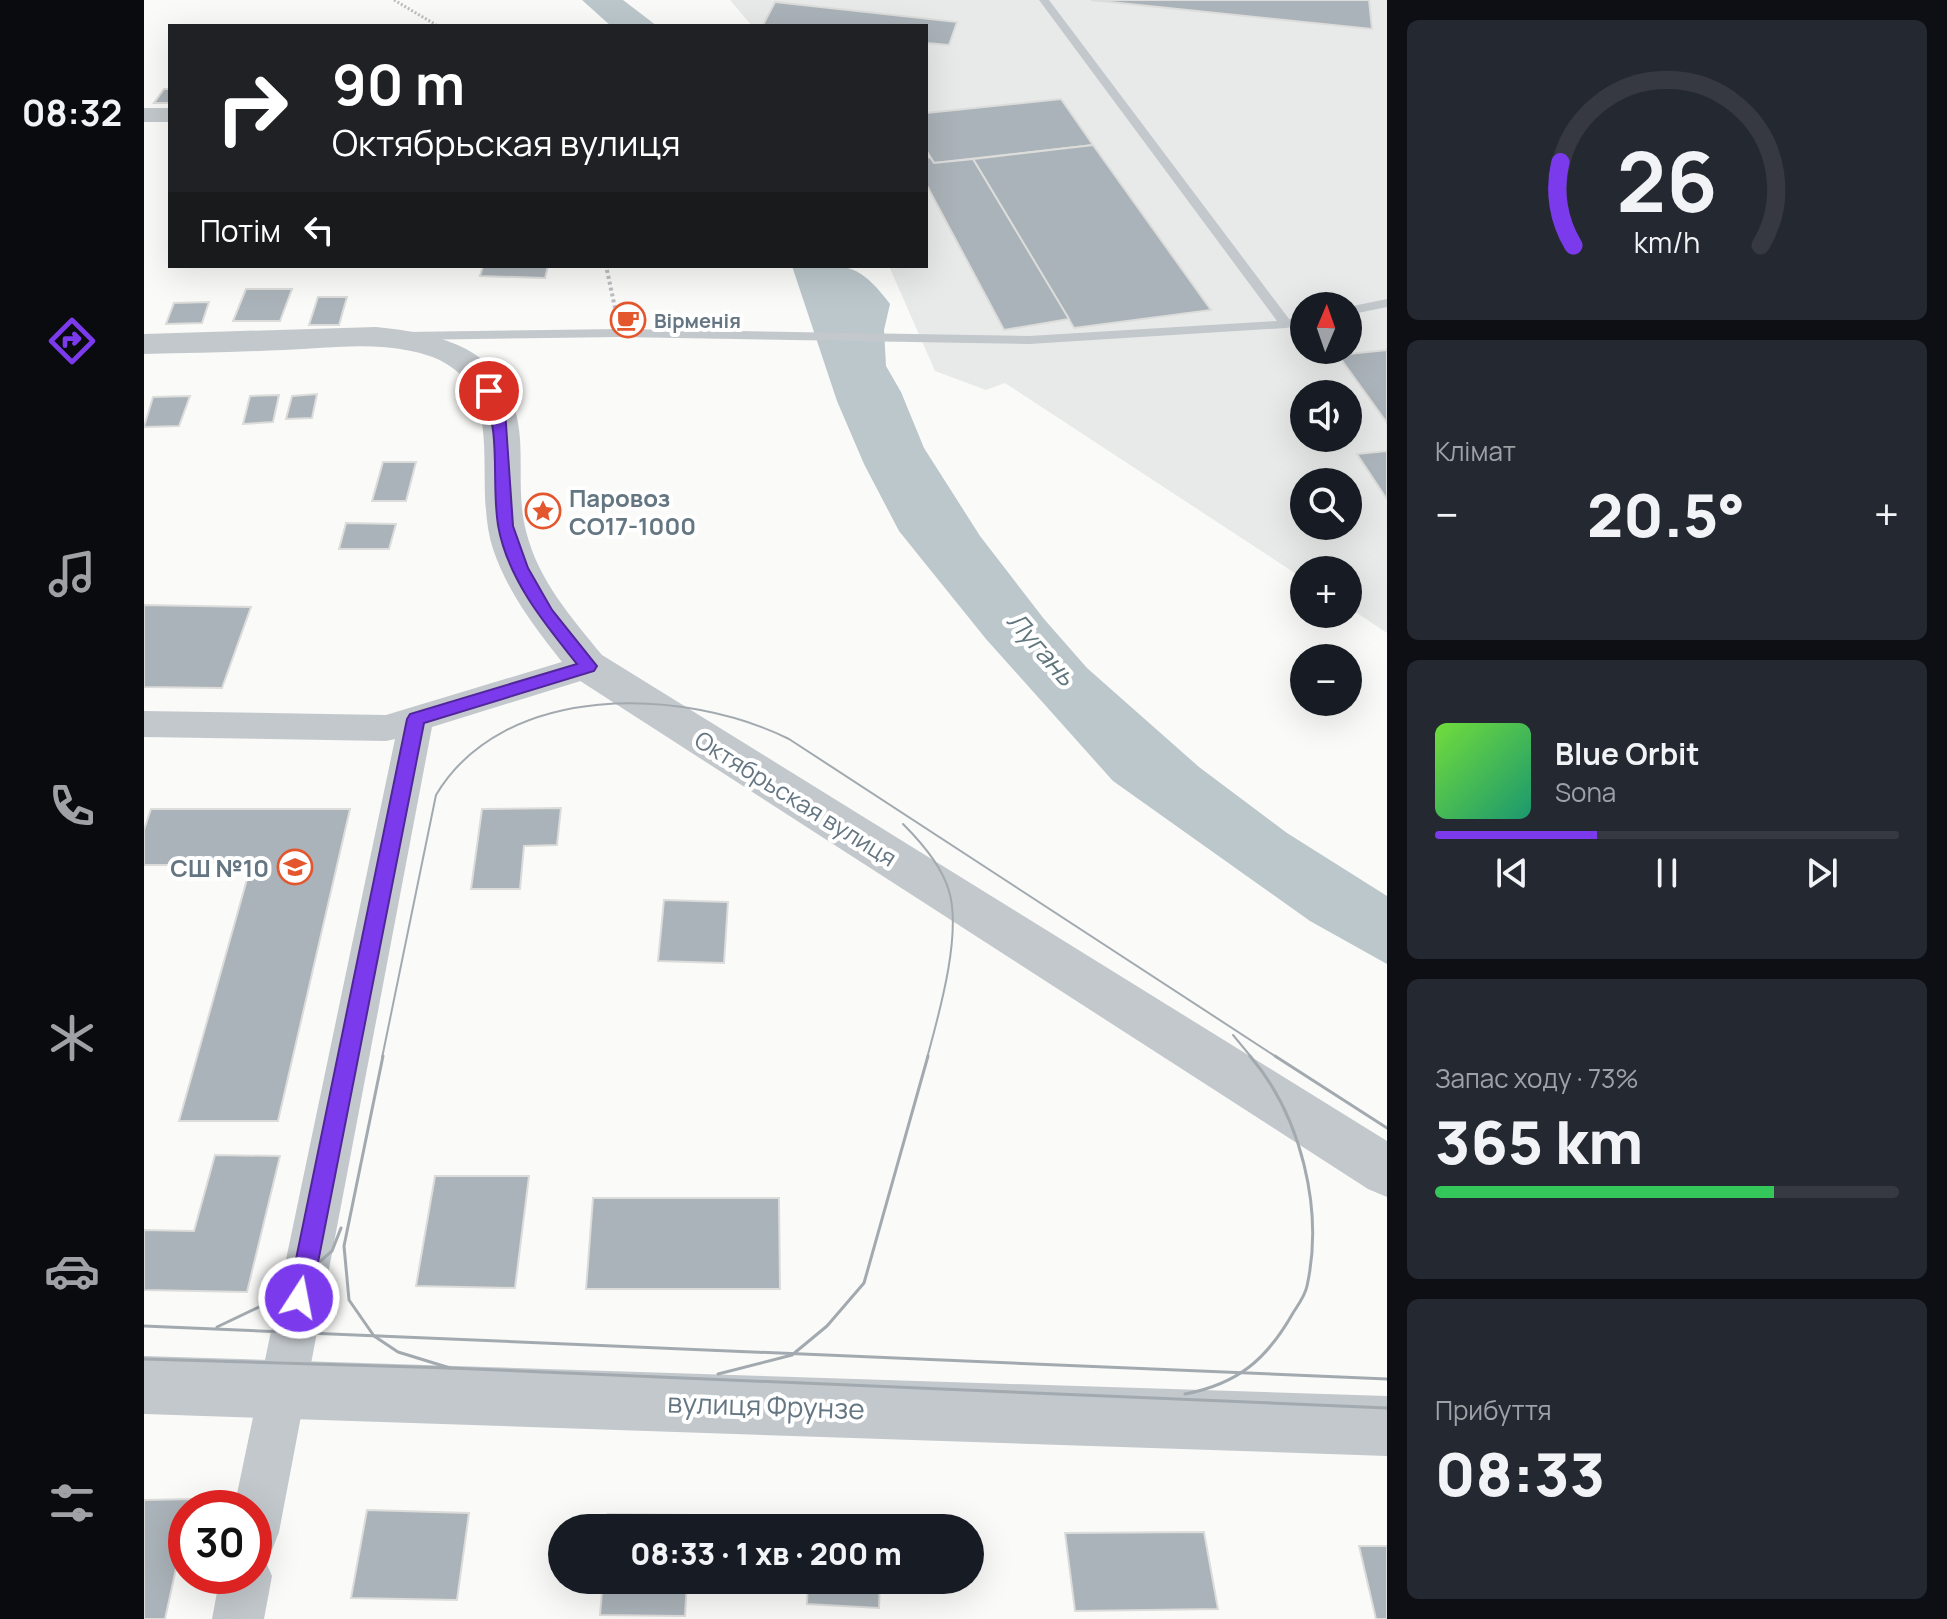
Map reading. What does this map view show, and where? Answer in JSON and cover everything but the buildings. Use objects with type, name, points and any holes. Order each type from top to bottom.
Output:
[{"type":"street","points":[[144,115],[168,115]]},
{"type":"street","name":"Октябрьская вулиця","points":[[144,344],[394,336],[450,351],[479,372],[498,410],[506,526],[520,568],[546,614],[588,666],[1387,1171]]},
{"type":"street","points":[[144,724],[386,728],[588,666]]},
{"type":"street","points":[[262,1490],[416,719]]},
{"type":"street","name":"вулиця Фрунзе","points":[[144,1385],[1387,1426]]},
{"type":"street","points":[[238,1619],[243,1594]]},
{"type":"lane","points":[[1044,0],[1286,324]]},
{"type":"lane","points":[[1362,308],[1387,303]]},
{"type":"lane","points":[[394,336],[620,333],[1029,340],[1290,323]]},
{"type":"path","points":[[394,0],[435,24]]},
{"type":"path","points":[[606,268],[620,333]]},
{"type":"shaded area","points":[[730,0],[1387,0],[1387,633],[1362,616],[1362,556],[1290,556],[1290,570],[1005,383],[986,390],[935,371],[890,268],[928,268],[928,24],[750,24]]},
{"type":"water","points":[[582,0],[623,0],[654,24],[609,24]]},
{"type":"water","name":"Лугань","points":[[793,268],[848,268],[868,279],[878,289],[890,304],[884,330],[886,366],[901,392],[924,448],[980,536],[1044,619],[1087,668],[1199,767],[1287,833],[1387,896],[1387,964],[1310,921],[1113,781],[986,639],[899,531],[864,464],[837,401]]},
{"type":"tram line","points":[[382,1058],[436,795],[466,758],[505,731],[550,713],[599,705],[649,704],[699,710],[746,722],[789,739],[1278,1058]]},
{"type":"tram line","points":[[903,824],[936,864],[949,891],[952,909],[951,951],[927,1058]]},
{"type":"tram line","points":[[1233,1035],[1252,1058]]},
{"type":"tram line","points":[[374,1336],[349,1300],[344,1246],[383,1056]]},
{"type":"tram line","points":[[794,1354],[827,1326],[864,1283],[928,1056]]},
{"type":"tram line","points":[[1241,1373],[1273,1344],[1301,1300],[1307,1286],[1312,1256],[1310,1195],[1295,1135],[1283,1106],[1250,1056]]},
{"type":"tram line","points":[[1275,1056],[1387,1128]]},
{"type":"tram line","points":[[217,1327],[278,1298],[332,1251],[341,1228]]},
{"type":"tram line","points":[[144,1326],[374,1336]]},
{"type":"tram line","points":[[374,1336],[794,1354]]},
{"type":"tram line","points":[[374,1336],[398,1352],[450,1368]]},
{"type":"tram line","points":[[718,1374],[794,1354]]},
{"type":"tram line","points":[[794,1354],[1241,1373]]},
{"type":"tram line","points":[[144,1359],[450,1368]]},
{"type":"tram line","points":[[450,1368],[1387,1408]]},
{"type":"tram line","points":[[1185,1394],[1221,1384],[1241,1373]]},
{"type":"tram line","points":[[1241,1373],[1387,1379]]},
{"type":"place","name":"Вірменія","points":[[628,320]]},
{"type":"place","name":"Паровоз СО17-1000","points":[[543,511]]},
{"type":"place","name":"СШ №10","points":[[295,867]]},
{"type":"route","points":[[299,1298],[416,719],[588,666],[546,614],[520,568],[506,526],[498,410],[489,391]]}]
